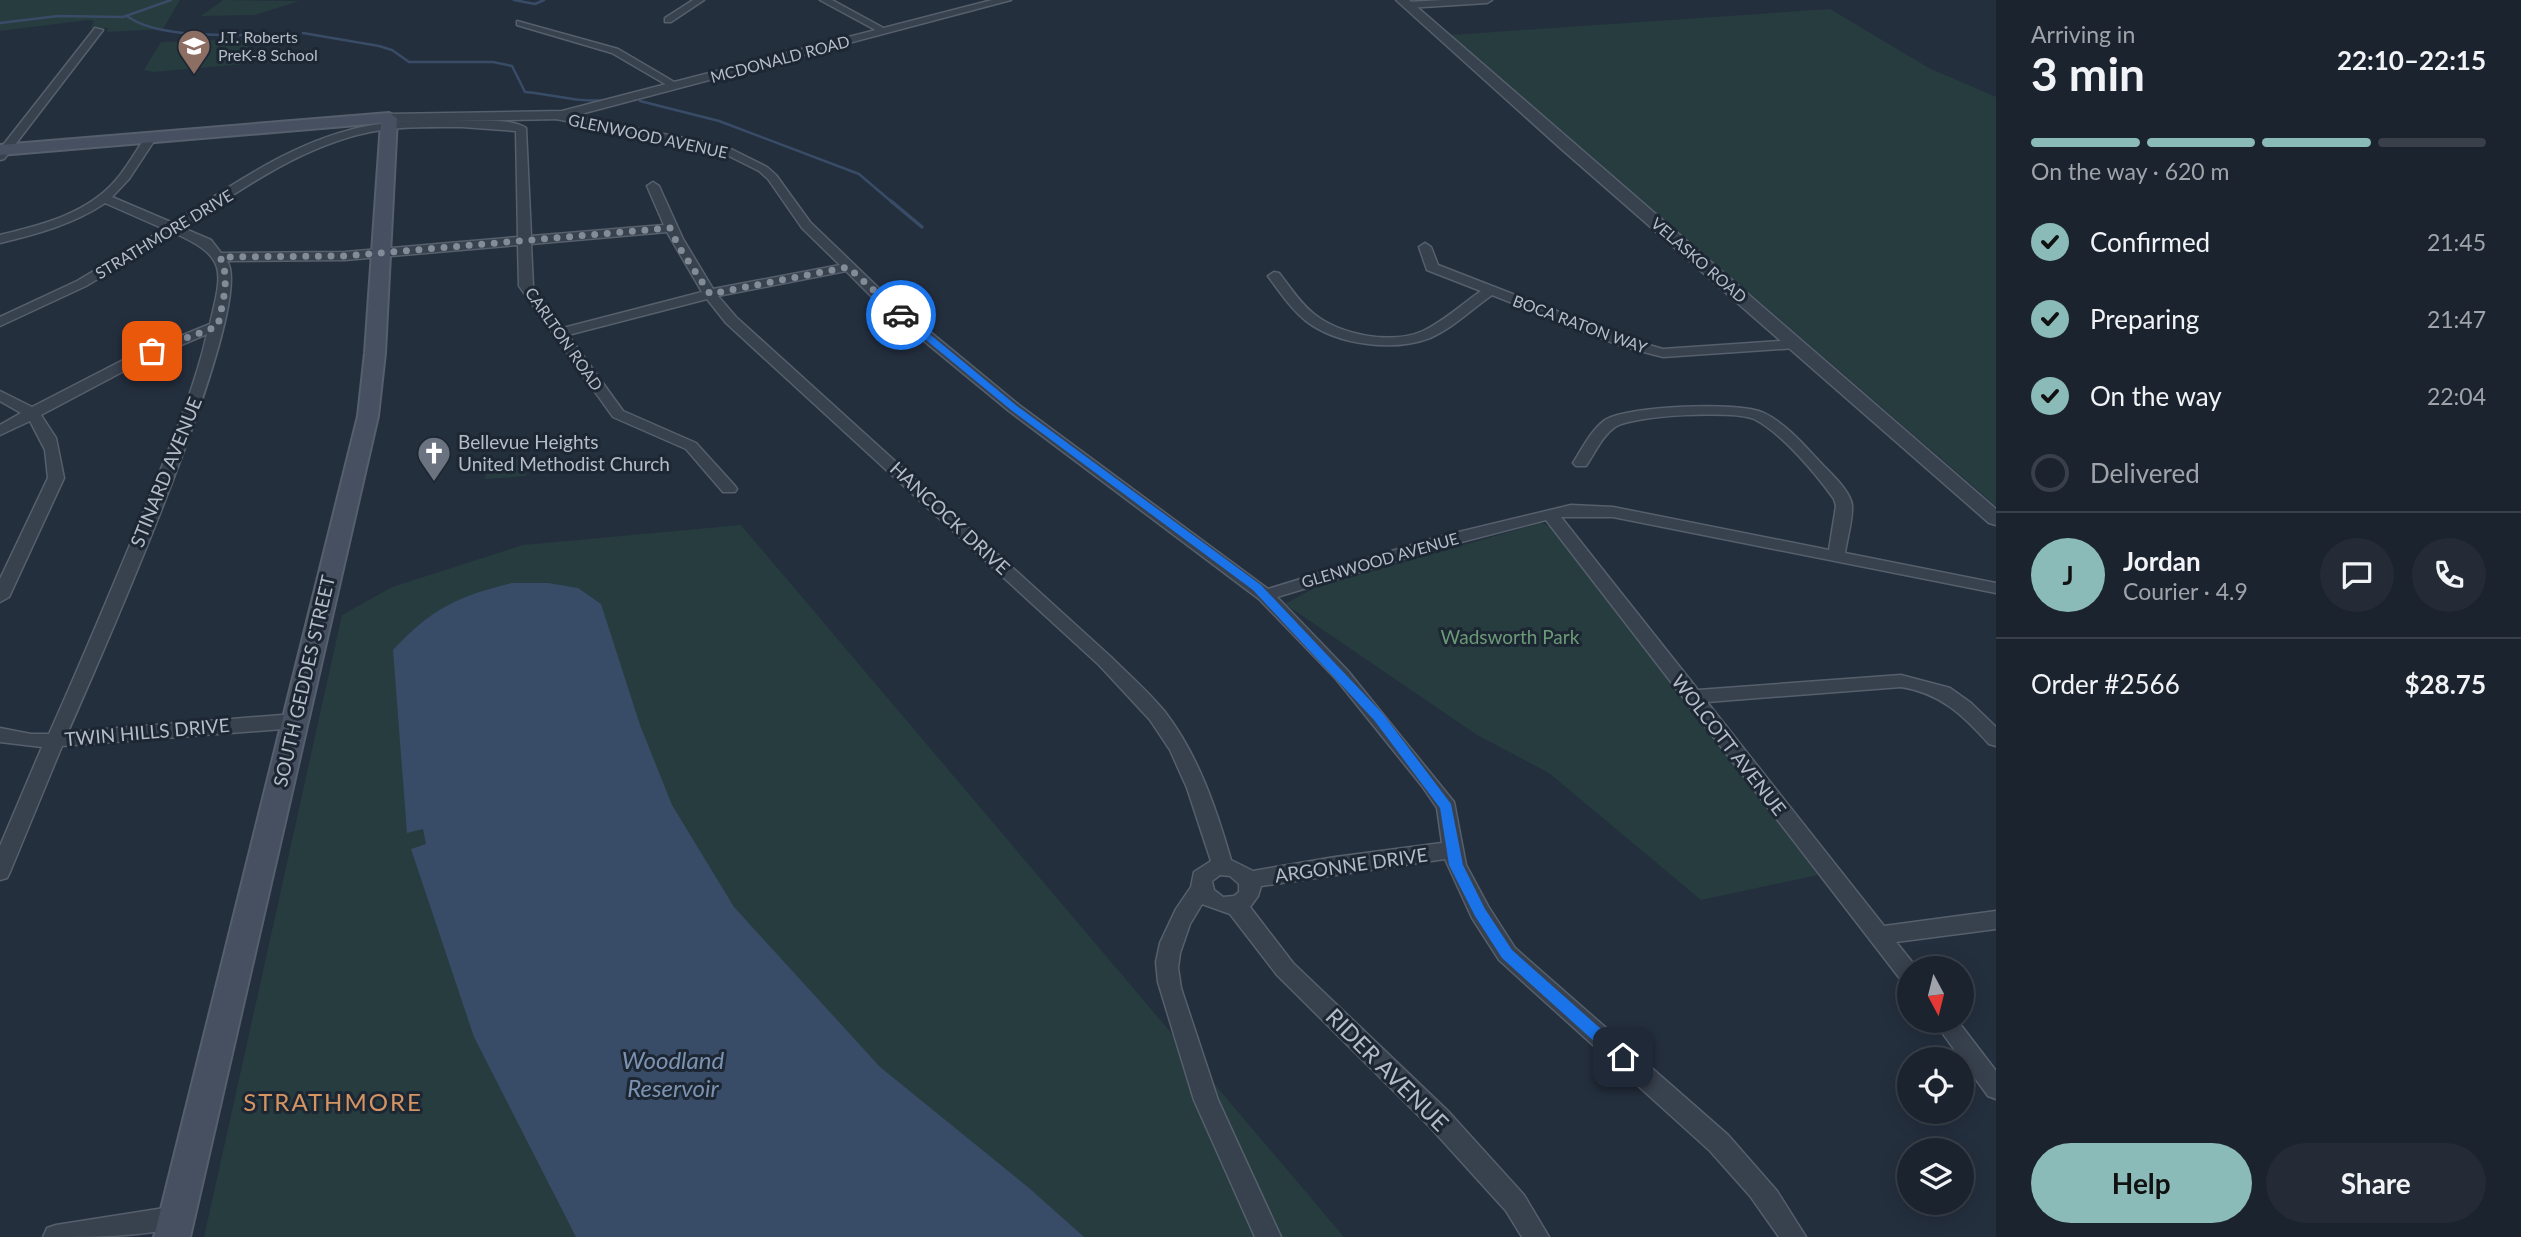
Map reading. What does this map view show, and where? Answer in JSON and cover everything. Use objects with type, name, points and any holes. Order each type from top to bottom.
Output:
[{"type":"main road","name":"GLENWOOD AVENUE","points":[[2,152],[305,124],[389,122]]},
{"type":"main road","name":"SOUTH GEDDES STREET","points":[[175,1228],[368,415],[375,353],[389,122]]},
{"type":"street","points":[[668,20],[699,0]]},
{"type":"street","points":[[825,0],[884,32]]},
{"type":"street","name":"MCDONALD ROAD","points":[[555,116],[1005,0]]},
{"type":"street","points":[[1405,2],[1486,0]]},
{"type":"street","name":"VELASKO ROAD","points":[[1405,2],[1996,519]]},
{"type":"street","points":[[520,23],[615,51],[676,86]]},
{"type":"street","points":[[2,152],[98,30]]},
{"type":"street","name":"GLENWOOD AVENUE","points":[[389,122],[555,116],[706,145],[747,160],[772,177],[806,225],[884,301],[1014,408],[1265,595],[1440,542],[1572,510],[1613,512],[1996,588]]},
{"type":"street","name":"STRATHMORE DRIVE","points":[[0,322],[76,287],[286,160],[327,142],[389,122]]},
{"type":"street","name":"CARLTON ROAD","points":[[389,122],[522,129],[526,286],[618,414],[691,446],[729,489]]},
{"type":"street","points":[[305,124],[319,132],[327,142]]},
{"type":"street","points":[[0,239],[70,216],[105,198],[116,187],[149,138]]},
{"type":"street","name":"HANCOCK DRIVE","points":[[653,186],[679,247],[731,320],[1105,661],[1156,715],[1178,747],[1210,820],[1223,867]]},
{"type":"street","points":[[105,198],[207,243],[220,257],[302,258],[381,253],[670,228]]},
{"type":"street","name":"BOCA RATON WAY","points":[[1425,247],[1432,267],[1626,344],[1663,353],[1796,344]]},
{"type":"street","name":"STINARD AVENUE","points":[[0,872],[95,651],[182,436],[218,326],[226,282],[220,257]]},
{"type":"street","points":[[559,332],[710,294],[848,267]]},
{"type":"street","points":[[1274,276],[1310,318],[1332,331],[1363,338],[1394,340],[1426,335],[1489,291]]},
{"type":"street","points":[[0,431],[175,340],[218,326]]},
{"type":"street","points":[[0,395],[32,414],[50,436],[56,456],[57,478],[0,597]]},
{"type":"street","points":[[1581,463],[1599,434],[1612,422],[1728,409],[1759,415],[1808,460],[1842,499],[1844,506],[1836,556]]},
{"type":"street","name":"WOLCOTT AVENUE","points":[[1550,514],[1897,958]]},
{"type":"street","points":[[1265,595],[1342,675],[1447,807],[1456,865],[1480,912],[1507,954],[1719,1143],[1750,1175],[1794,1237]]},
{"type":"street","points":[[1691,697],[1915,682],[1942,691],[1965,705],[1996,739]]},
{"type":"street","name":"TWIN HILLS DRIVE","points":[[0,735],[31,741],[55,740],[295,720]]},
{"type":"street","name":"ARGONNE DRIVE","points":[[1249,880],[1335,865],[1452,850]]},
{"type":"street","points":[[1201,890],[1219,905],[1236,905],[1248,898],[1251,887],[1249,880],[1239,870],[1223,867],[1204,874],[1201,878],[1201,890],[1175,933],[1167,962],[1169,981],[1189,1057],[1211,1116],[1268,1237]]},
{"type":"street","name":"RIDER AVENUE","points":[[1236,905],[1285,969],[1437,1118],[1516,1203],[1536,1237]]},
{"type":"street","points":[[1880,935],[1996,920]]},
{"type":"street","points":[[1954,1033],[1996,1089]]},
{"type":"street","points":[[56,1237],[175,1228]]},
{"type":"green space","points":[[0,0],[180,0],[163,29],[107,32],[108,28],[91,28],[94,21],[88,20],[0,31]]},
{"type":"green space","points":[[223,0],[299,1],[255,15],[201,16]]},
{"type":"green space","points":[[1830,9],[1929,68],[1996,97],[1996,506],[1451,35]]},
{"type":"green space","points":[[249,39],[244,64],[153,72],[144,70],[161,42]]},
{"type":"green space","points":[[528,458],[526,476],[485,479],[487,462]]},
{"type":"green space","name":"Wadsworth Park","points":[[1541,523],[1551,527],[1818,875],[1701,900],[1549,773],[1477,735],[1285,604],[1316,587]]},
{"type":"green space","points":[[741,525],[1344,1237],[204,1237],[342,615],[392,587],[523,545]]},
{"type":"water","name":"Woodland Reservoir","points":[[512,583],[548,583],[578,588],[601,604],[640,725],[672,805],[734,907],[880,1067],[1029,1188],[1084,1237],[576,1237],[474,1037],[411,849],[426,844],[423,829],[407,833],[393,650],[420,624],[446,606],[476,593]]},
{"type":"waterway","points":[[0,23],[58,16],[123,17],[171,0]]},
{"type":"waterway","points":[[514,0],[535,4],[544,0]]},
{"type":"waterway","points":[[127,16],[141,24],[177,32],[276,35]]},
{"type":"waterway","points":[[303,33],[379,46],[392,50],[409,62],[493,62],[512,66],[525,92],[606,100]]},
{"type":"waterway","points":[[640,101],[719,121],[859,174],[893,203]]},
{"type":"waterway","points":[[891,201],[922,227]]},
{"type":"way so far","points":[[152,351],[175,340],[218,326],[226,282],[220,257],[345,256],[670,228],[690,266],[710,294],[848,267],[901,315]]},
{"type":"place","name":"J.T. Roberts PreK-8 School","points":[[194,76]]},
{"type":"place","name":"Bellevue Heights United Methodist Church","points":[[434,483]]},
{"type":"district","name":"STRATHMORE","points":[[333,1103]]},
{"type":"route","points":[[901,315],[1014,408],[1257,588],[1284,615],[1379,717],[1447,807],[1456,865],[1480,912],[1507,954],[1623,1057]]}]
